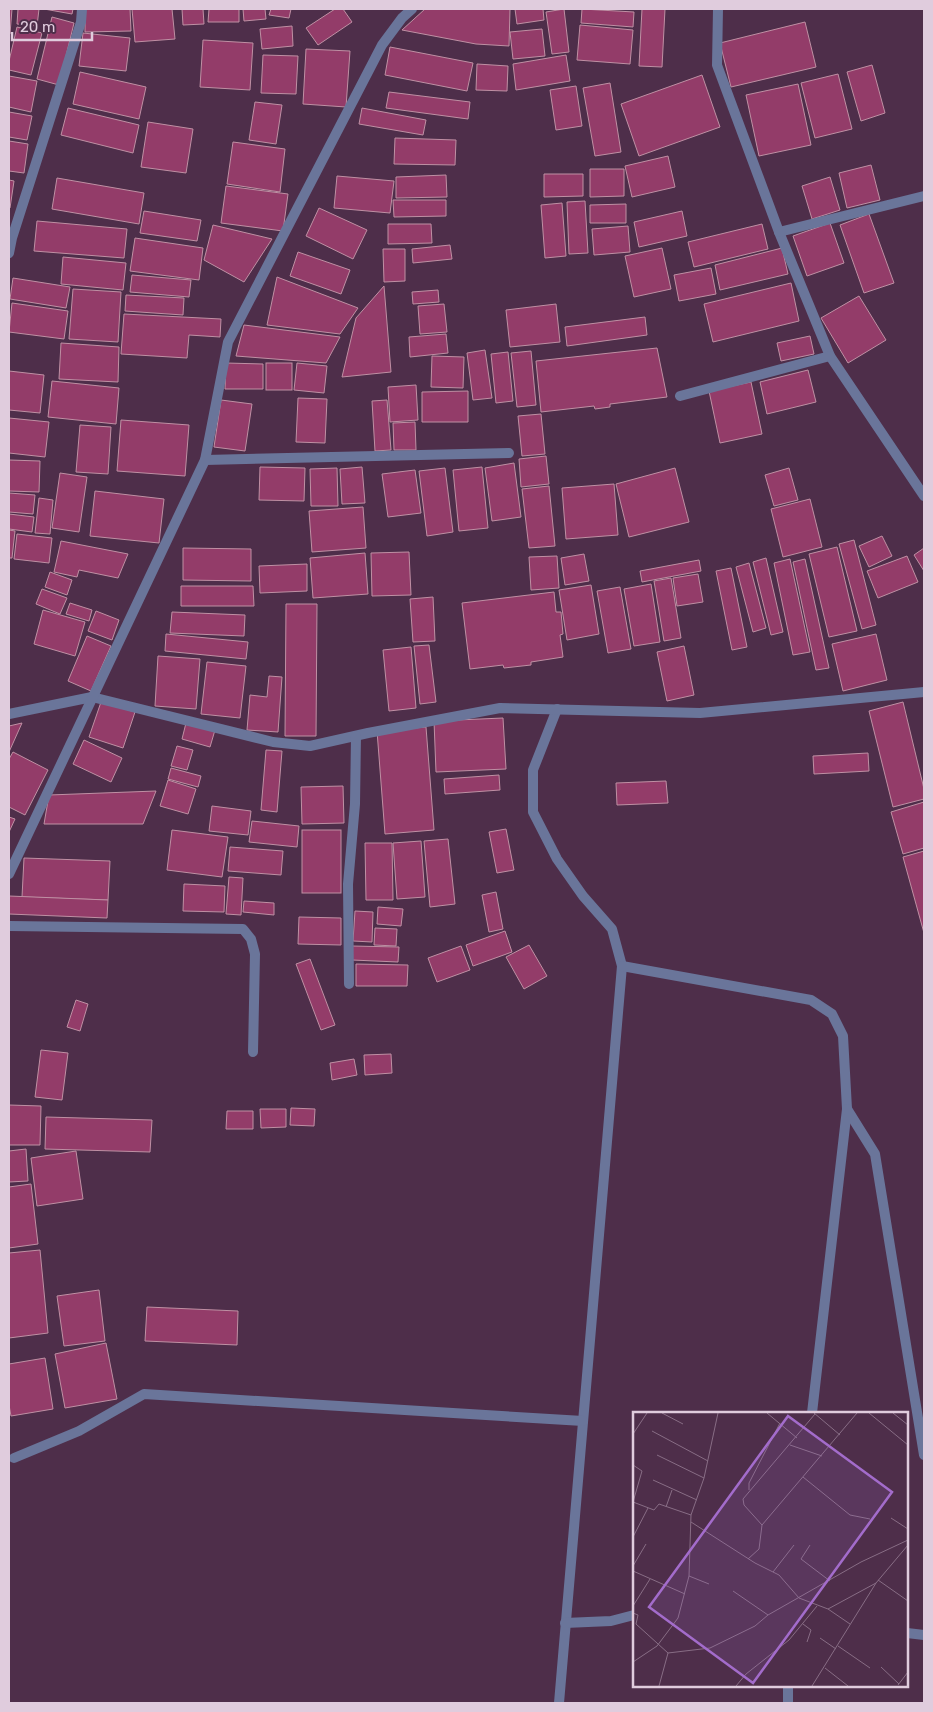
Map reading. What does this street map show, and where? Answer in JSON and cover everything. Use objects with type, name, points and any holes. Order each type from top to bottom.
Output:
[{"type":"street","points":[[9,253],[12,238],[81,22],[82,9]]},
{"type":"street","points":[[9,874],[205,460],[228,342],[382,45],[402,18],[412,9]]},
{"type":"street","points":[[718,9],[717,65],[779,232],[830,356],[924,496]]},
{"type":"street","points":[[779,232],[924,196]]},
{"type":"street","points":[[680,396],[830,356]]},
{"type":"street","points":[[205,460],[510,453]]},
{"type":"street","points":[[9,714],[92,697],[273,742],[310,746],[500,708],[700,713],[924,692]]},
{"type":"street","points":[[557,709],[533,770],[533,812],[556,859],[583,896],[612,929],[622,966],[559,1703]]},
{"type":"street","points":[[349,984],[348,884],[355,804],[356,736]]},
{"type":"street","points":[[9,926],[243,929],[251,940],[255,954],[253,1052]]},
{"type":"street","points":[[622,966],[811,1000],[832,1014],[843,1036],[847,1109],[812,1412]]},
{"type":"street","points":[[847,1109],[875,1154],[924,1456]]},
{"type":"street","points":[[14,1458],[79,1431],[144,1394],[583,1421]]},
{"type":"street","points":[[566,1623],[612,1621],[633,1615]]},
{"type":"street","points":[[908,1633],[924,1635]]},
{"type":"street","points":[[788,1687],[788,1703]]},
{"type":"building","points":[[9,9],[12,9],[10,34],[9,34]]},
{"type":"building","points":[[18,9],[39,9],[37,26],[17,24]]},
{"type":"building","points":[[44,9],[73,9],[72,14]]},
{"type":"building","points":[[85,9],[130,9],[131,31],[85,32]]},
{"type":"building","points":[[132,9],[172,9],[175,39],[135,42]]},
{"type":"building","points":[[182,9],[203,9],[204,24],[183,25]]},
{"type":"building","points":[[209,9],[239,9],[239,22],[208,22]]},
{"type":"building","points":[[243,9],[265,9],[266,19],[244,21]]},
{"type":"building","points":[[271,9],[291,9],[289,18],[269,15]]},
{"type":"building","points":[[335,9],[343,9],[352,22],[318,45],[306,28]]},
{"type":"building","points":[[425,9],[510,9],[509,46],[476,44],[402,30]]},
{"type":"building","points":[[515,9],[543,9],[544,20],[517,24]]},
{"type":"building","points":[[564,9],[569,52],[552,54],[546,12]]},
{"type":"building","points":[[582,9],[634,12],[633,27],[581,23]]},
{"type":"building","points":[[642,9],[665,9],[662,67],[639,66]]},
{"type":"building","points":[[52,17],[74,23],[59,85],[37,79]]},
{"type":"building","points":[[805,22],[816,67],[731,87],[720,43]]},
{"type":"building","points":[[580,25],[633,30],[630,64],[577,60]]},
{"type":"building","points":[[292,26],[293,46],[262,49],[260,29]]},
{"type":"building","points":[[17,27],[42,33],[31,75],[9,70],[9,61]]},
{"type":"building","points":[[542,29],[545,56],[513,59],[510,32]]},
{"type":"building","points":[[83,33],[130,38],[126,71],[79,66]]},
{"type":"building","points":[[203,40],[253,43],[250,90],[200,87]]},
{"type":"building","points":[[390,47],[473,63],[467,91],[385,75]]},
{"type":"building","points":[[306,49],[350,51],[346,107],[303,104]]},
{"type":"building","points":[[263,55],[298,56],[296,94],[261,93]]},
{"type":"building","points":[[566,55],[570,81],[516,90],[513,64]]},
{"type":"building","points":[[477,64],[508,66],[507,91],[476,90]]},
{"type":"building","points":[[872,65],[885,113],[861,121],[847,72]]},
{"type":"building","points":[[80,72],[146,87],[139,119],[73,104]]},
{"type":"building","points":[[838,74],[852,129],[815,138],[801,83]]},
{"type":"building","points":[[702,75],[720,127],[639,156],[621,104]]},
{"type":"building","points":[[9,76],[37,81],[31,112],[9,107]]},
{"type":"building","points":[[610,83],[621,152],[595,156],[583,88]]},
{"type":"building","points":[[798,84],[811,145],[759,156],[746,95]]},
{"type":"building","points":[[576,86],[582,126],[556,130],[550,90]]},
{"type":"building","points":[[389,92],[470,102],[468,119],[386,108]]},
{"type":"building","points":[[255,102],[282,105],[276,144],[249,140]]},
{"type":"building","points":[[68,108],[139,125],[133,153],[61,135]]},
{"type":"building","points":[[362,108],[426,120],[423,135],[359,124]]},
{"type":"building","points":[[9,112],[32,116],[27,140],[9,137]]},
{"type":"building","points":[[148,122],[193,129],[186,173],[141,167]]},
{"type":"building","points":[[395,138],[456,140],[455,165],[394,164]]},
{"type":"building","points":[[9,141],[28,144],[24,173],[9,171]]},
{"type":"building","points":[[233,142],[285,149],[280,192],[227,184]]},
{"type":"building","points":[[668,156],[675,187],[632,197],[625,166]]},
{"type":"building","points":[[871,165],[880,200],[847,208],[839,173]]},
{"type":"building","points":[[590,169],[624,169],[624,196],[590,197]]},
{"type":"building","points":[[544,174],[583,174],[583,196],[544,197]]},
{"type":"building","points":[[446,175],[447,197],[396,198],[396,177]]},
{"type":"building","points":[[337,176],[394,181],[390,213],[334,208]]},
{"type":"building","points":[[830,177],[840,210],[812,219],[802,186]]},
{"type":"building","points":[[57,178],[144,193],[139,224],[52,209]]},
{"type":"building","points":[[9,180],[14,181],[10,208],[9,208]]},
{"type":"building","points":[[226,186],[288,194],[283,231],[221,223]]},
{"type":"building","points":[[393,200],[446,200],[446,216],[394,217]]},
{"type":"building","points":[[585,201],[588,253],[569,254],[567,202]]},
{"type":"building","points":[[562,203],[566,256],[545,258],[541,205]]},
{"type":"building","points":[[626,204],[626,223],[590,223],[590,205]]},
{"type":"building","points":[[319,208],[367,230],[353,259],[306,236]]},
{"type":"building","points":[[144,211],[201,220],[197,241],[140,233]]},
{"type":"building","points":[[682,211],[687,236],[639,247],[634,222]]},
{"type":"building","points":[[869,214],[894,283],[864,293],[840,225]]},
{"type":"building","points":[[37,221],[127,229],[124,258],[34,251]]},
{"type":"building","points":[[830,223],[844,263],[807,276],[793,236]]},
{"type":"building","points":[[388,224],[431,224],[432,243],[388,244]]},
{"type":"building","points":[[762,224],[768,249],[694,267],[688,242]]},
{"type":"building","points":[[213,225],[272,239],[244,282],[204,260]]},
{"type":"building","points":[[628,226],[630,252],[594,255],[592,229]]},
{"type":"building","points":[[135,238],[203,248],[199,280],[130,271]]},
{"type":"building","points":[[450,245],[452,259],[413,263],[412,249]]},
{"type":"building","points":[[662,248],[671,289],[634,297],[625,256]]},
{"type":"building","points":[[782,248],[788,274],[720,290],[715,265]]},
{"type":"building","points":[[383,249],[405,249],[405,281],[384,282]]},
{"type":"building","points":[[298,252],[350,270],[341,294],[290,276]]},
{"type":"building","points":[[63,257],[126,263],[123,290],[61,284]]},
{"type":"building","points":[[711,268],[716,294],[679,301],[674,275]]},
{"type":"building","points":[[132,275],[191,280],[189,297],[130,292]]},
{"type":"building","points":[[277,277],[358,308],[340,334],[267,325]]},
{"type":"building","points":[[13,278],[70,287],[66,308],[10,299]]},
{"type":"building","points":[[791,283],[799,321],[713,342],[704,304]]},
{"type":"building","points":[[384,286],[391,372],[342,377],[356,318]]},
{"type":"building","points":[[73,289],[121,292],[118,342],[69,339]]},
{"type":"building","points":[[438,290],[439,302],[413,304],[412,292]]},
{"type":"building","points":[[126,295],[184,298],[183,315],[125,311]]},
{"type":"building","points":[[859,296],[886,340],[848,363],[821,318]]},
{"type":"building","points":[[12,303],[68,311],[64,339],[9,332]]},
{"type":"building","points":[[444,304],[447,332],[420,334],[418,306]]},
{"type":"building","points":[[556,304],[560,342],[510,347],[506,310]]},
{"type":"building","points":[[124,314],[221,319],[220,337],[189,335],[187,358],[121,354]]},
{"type":"building","points":[[645,317],[647,335],[567,346],[565,327]]},
{"type":"building","points":[[244,325],[340,337],[326,363],[236,356]]},
{"type":"building","points":[[446,334],[448,353],[410,357],[409,337]]},
{"type":"building","points":[[810,336],[814,354],[781,361],[777,343]]},
{"type":"building","points":[[61,343],[119,347],[118,382],[59,379]]},
{"type":"building","points":[[657,348],[667,397],[610,404],[610,407],[595,409],[594,406],[541,412],[536,361]]},
{"type":"building","points":[[485,350],[492,398],[473,400],[467,353]]},
{"type":"building","points":[[531,351],[536,405],[517,407],[511,353]]},
{"type":"building","points":[[508,352],[513,401],[496,403],[491,354]]},
{"type":"building","points":[[432,356],[464,357],[463,388],[431,387]]},
{"type":"building","points":[[226,363],[263,364],[263,389],[225,389]]},
{"type":"building","points":[[266,363],[292,363],[292,390],[266,390]]},
{"type":"building","points":[[297,363],[327,366],[324,393],[294,390]]},
{"type":"building","points":[[808,370],[816,402],[767,414],[760,382]]},
{"type":"building","points":[[9,371],[44,375],[40,413],[9,410]]},
{"type":"building","points":[[52,381],[119,388],[116,424],[48,417]]},
{"type":"building","points":[[751,382],[762,434],[720,443],[709,391]]},
{"type":"building","points":[[416,385],[418,420],[390,422],[388,387]]},
{"type":"building","points":[[468,391],[468,422],[422,422],[422,392]]},
{"type":"building","points":[[298,398],[327,399],[325,443],[296,442]]},
{"type":"building","points":[[221,400],[252,404],[245,451],[214,447]]},
{"type":"building","points":[[387,400],[391,450],[375,451],[372,401]]},
{"type":"building","points":[[541,414],[545,454],[522,456],[518,416]]},
{"type":"building","points":[[9,418],[49,422],[45,457],[9,453]]},
{"type":"building","points":[[121,420],[189,425],[185,476],[117,471]]},
{"type":"building","points":[[415,422],[416,450],[394,450],[393,423]]},
{"type":"building","points":[[80,425],[111,427],[108,474],[76,472]]},
{"type":"building","points":[[546,456],[549,484],[521,487],[519,459]]},
{"type":"building","points":[[9,460],[40,461],[39,492],[9,491]]},
{"type":"building","points":[[514,463],[521,517],[492,521],[485,468]]},
{"type":"building","points":[[260,467],[305,468],[304,501],[259,500]]},
{"type":"building","points":[[362,467],[365,503],[342,504],[340,469]]},
{"type":"building","points":[[482,467],[488,528],[459,531],[453,470]]},
{"type":"building","points":[[337,468],[338,506],[311,506],[310,469]]},
{"type":"building","points":[[445,468],[453,532],[427,536],[419,471]]},
{"type":"building","points":[[675,468],[689,522],[629,537],[616,484]]},
{"type":"building","points":[[789,468],[798,500],[774,506],[765,475]]},
{"type":"building","points":[[415,470],[421,513],[388,517],[382,474]]},
{"type":"building","points":[[60,473],[87,477],[79,532],[52,528]]},
{"type":"building","points":[[614,484],[618,535],[566,539],[562,488]]},
{"type":"building","points":[[549,486],[555,546],[529,548],[522,489]]},
{"type":"building","points":[[95,491],[164,499],[159,543],[90,536]]},
{"type":"building","points":[[9,493],[35,495],[33,514],[9,512]]},
{"type":"building","points":[[39,498],[53,500],[50,534],[35,533]]},
{"type":"building","points":[[810,499],[822,547],[783,557],[771,509]]},
{"type":"building","points":[[363,507],[366,548],[312,552],[309,511]]},
{"type":"building","points":[[9,514],[34,517],[32,532],[9,529]]},
{"type":"building","points":[[9,530],[15,531],[12,558],[9,558]]},
{"type":"building","points":[[17,534],[52,538],[49,563],[14,559]]},
{"type":"building","points":[[882,536],[892,556],[869,567],[859,546]]},
{"type":"building","points":[[854,540],[876,625],[862,629],[839,544]]},
{"type":"building","points":[[61,541],[128,554],[118,578],[79,570],[77,577],[54,572]]},
{"type":"building","points":[[837,547],[857,631],[829,637],[809,554]]},
{"type":"building","points":[[183,548],[251,549],[251,581],[183,580]]},
{"type":"building","points":[[924,548],[924,571],[914,555]]},
{"type":"building","points":[[409,552],[411,595],[372,596],[371,553]]},
{"type":"building","points":[[365,553],[368,594],[313,598],[310,558]]},
{"type":"building","points":[[584,554],[589,581],[565,585],[561,558]]},
{"type":"building","points":[[557,556],[559,588],[531,590],[529,557]]},
{"type":"building","points":[[907,556],[918,582],[878,598],[867,571]]},
{"type":"building","points":[[766,558],[783,632],[771,635],[753,562]]},
{"type":"building","points":[[790,559],[810,652],[793,655],[774,563]]},
{"type":"building","points":[[805,559],[829,668],[816,670],[793,562]]},
{"type":"building","points":[[699,560],[701,571],[642,582],[640,571]]},
{"type":"building","points":[[749,563],[766,628],[753,632],[736,567]]},
{"type":"building","points":[[307,564],[307,591],[260,593],[259,566]]},
{"type":"building","points":[[731,568],[747,647],[732,650],[716,571]]},
{"type":"building","points":[[50,572],[72,580],[67,595],[45,587]]},
{"type":"building","points":[[698,574],[703,602],[677,606],[673,578]]},
{"type":"building","points":[[671,578],[681,638],[664,641],[654,581]]},
{"type":"building","points":[[651,584],[660,642],[634,646],[624,589]]},
{"type":"building","points":[[591,585],[599,634],[567,640],[559,590]]},
{"type":"building","points":[[181,586],[253,586],[254,606],[181,606]]},
{"type":"building","points":[[620,587],[631,649],[608,653],[597,591]]},
{"type":"building","points":[[42,589],[67,598],[60,614],[36,604]]},
{"type":"building","points":[[554,592],[556,612],[561,612],[563,634],[560,635],[563,657],[531,662],[531,665],[504,668],[503,665],[470,669],[462,603]]},
{"type":"building","points":[[433,597],[435,641],[413,642],[410,599]]},
{"type":"building","points":[[70,603],[92,610],[89,621],[66,614]]},
{"type":"building","points":[[286,604],[317,604],[316,736],[285,736]]},
{"type":"building","points":[[43,610],[85,622],[75,656],[34,644]]},
{"type":"building","points":[[96,611],[119,620],[112,640],[88,631]]},
{"type":"building","points":[[172,612],[245,615],[244,636],[170,633]]},
{"type":"building","points":[[166,634],[248,642],[246,659],[165,651]]},
{"type":"building","points":[[876,634],[887,680],[843,691],[832,644]]},
{"type":"building","points":[[87,636],[111,646],[91,691],[68,681]]},
{"type":"building","points":[[429,645],[436,702],[420,704],[414,646]]},
{"type":"building","points":[[684,646],[694,695],[667,701],[657,652]]},
{"type":"building","points":[[411,647],[416,708],[389,711],[383,650]]},
{"type":"building","points":[[158,656],[200,659],[196,709],[155,706]]},
{"type":"building","points":[[207,662],[246,666],[240,718],[201,714]]},
{"type":"building","points":[[269,676],[282,677],[278,732],[247,730],[250,695],[267,697]]},
{"type":"building","points":[[101,702],[135,712],[123,748],[89,737]]},
{"type":"building","points":[[903,702],[924,789],[924,799],[893,807],[869,711]]},
{"type":"building","points":[[503,718],[506,769],[436,772],[434,721]]},
{"type":"building","points":[[22,723],[9,752],[9,726]]},
{"type":"building","points":[[186,723],[215,730],[210,747],[182,739]]},
{"type":"building","points":[[426,727],[434,830],[385,834],[377,731]]},
{"type":"building","points":[[84,740],[122,758],[111,782],[73,764]]},
{"type":"building","points":[[177,746],[193,750],[187,770],[171,766]]},
{"type":"building","points":[[266,750],[282,751],[277,812],[261,810]]},
{"type":"building","points":[[13,752],[48,770],[25,815],[9,807],[9,759]]},
{"type":"building","points":[[868,753],[869,771],[814,774],[813,756]]},
{"type":"building","points":[[171,768],[201,776],[198,787],[168,779]]},
{"type":"building","points":[[499,775],[500,790],[445,794],[444,779]]},
{"type":"building","points":[[168,780],[196,789],[188,814],[160,806]]},
{"type":"building","points":[[666,781],[668,803],[617,805],[616,783]]},
{"type":"building","points":[[343,786],[344,823],[302,824],[301,787]]},
{"type":"building","points":[[156,791],[143,824],[44,824],[49,795]]},
{"type":"building","points":[[924,802],[924,848],[903,854],[891,812]]},
{"type":"building","points":[[212,806],[251,811],[248,835],[209,831]]},
{"type":"building","points":[[9,817],[15,819],[9,832]]},
{"type":"building","points":[[252,821],[299,826],[297,847],[249,842]]},
{"type":"building","points":[[506,829],[514,870],[497,873],[489,832]]},
{"type":"building","points":[[172,830],[228,837],[222,877],[167,870]]},
{"type":"building","points":[[302,830],[341,830],[341,893],[302,893]]},
{"type":"building","points":[[448,839],[455,904],[430,907],[424,841]]},
{"type":"building","points":[[421,841],[425,897],[397,899],[393,843]]},
{"type":"building","points":[[365,843],[392,843],[393,900],[366,900]]},
{"type":"building","points":[[230,847],[283,851],[281,875],[228,871]]},
{"type":"building","points":[[924,851],[924,933],[903,857]]},
{"type":"building","points":[[24,858],[110,861],[108,900],[22,897]]},
{"type":"building","points":[[229,877],[243,878],[241,915],[226,914]]},
{"type":"building","points":[[184,884],[225,886],[224,912],[183,911]]},
{"type":"building","points":[[496,892],[503,929],[489,932],[482,895]]},
{"type":"building","points":[[9,896],[108,900],[107,918],[9,914]]},
{"type":"building","points":[[244,901],[274,903],[274,915],[243,912]]},
{"type":"building","points":[[378,907],[403,909],[401,926],[377,924]]},
{"type":"building","points":[[355,911],[373,912],[372,942],[353,941]]},
{"type":"building","points":[[299,917],[341,918],[341,945],[298,944]]},
{"type":"building","points":[[375,928],[397,929],[396,946],[374,945]]},
{"type":"building","points":[[505,931],[512,952],[473,966],[466,945]]},
{"type":"building","points":[[529,945],[547,976],[524,989],[506,957]]},
{"type":"building","points":[[352,946],[399,947],[398,962],[352,960]]},
{"type":"building","points":[[461,946],[470,970],[437,982],[428,958]]},
{"type":"building","points":[[310,959],[335,1025],[321,1030],[296,964]]},
{"type":"building","points":[[356,964],[408,965],[407,986],[356,986]]},
{"type":"building","points":[[76,1000],[88,1004],[80,1031],[67,1027]]},
{"type":"building","points":[[41,1050],[68,1053],[62,1100],[35,1097]]},
{"type":"building","points":[[391,1054],[392,1073],[365,1075],[364,1055]]},
{"type":"building","points":[[354,1059],[357,1075],[332,1080],[330,1063]]},
{"type":"building","points":[[9,1105],[41,1106],[40,1145],[9,1145]]},
{"type":"building","points":[[291,1108],[315,1109],[314,1126],[290,1125]]},
{"type":"building","points":[[260,1109],[286,1109],[286,1127],[261,1128]]},
{"type":"building","points":[[227,1111],[253,1111],[253,1129],[226,1129]]},
{"type":"building","points":[[46,1117],[152,1120],[150,1152],[45,1149]]},
{"type":"building","points":[[26,1149],[28,1181],[9,1182],[9,1151]]},
{"type":"building","points":[[76,1151],[83,1199],[37,1206],[31,1158]]},
{"type":"building","points":[[31,1184],[38,1244],[9,1248],[9,1187]]},
{"type":"building","points":[[40,1250],[48,1333],[9,1338],[9,1253]]},
{"type":"building","points":[[99,1290],[105,1341],[64,1346],[57,1296]]},
{"type":"building","points":[[147,1307],[238,1311],[237,1345],[145,1341]]},
{"type":"building","points":[[106,1343],[117,1399],[65,1408],[55,1354]]},
{"type":"building","points":[[45,1358],[53,1409],[11,1416],[9,1405],[9,1364]]}]
